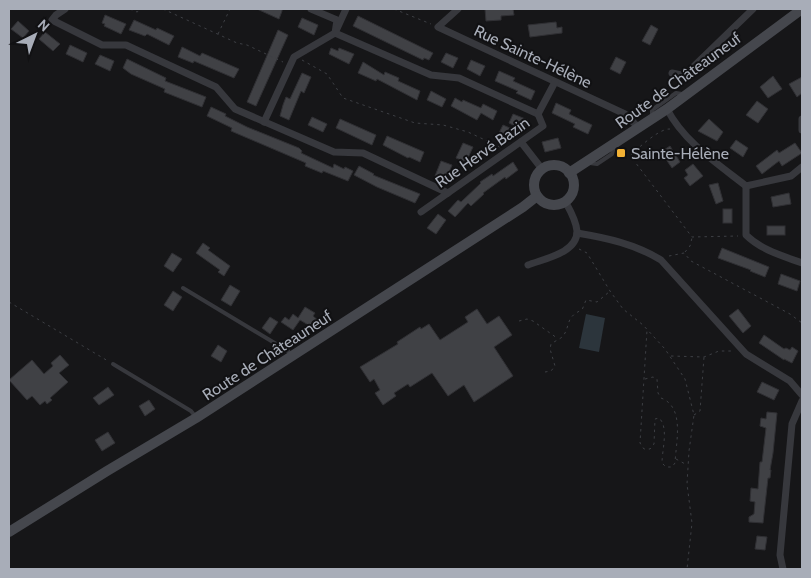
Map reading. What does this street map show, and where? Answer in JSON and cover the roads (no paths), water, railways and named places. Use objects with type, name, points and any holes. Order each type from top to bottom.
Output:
[{"type":"main road","name":"Route de Châteauneuf","points":[[569,173],[667,109],[802,9]]},
{"type":"main road","points":[[553,165],[559,166],[569,173],[573,185],[572,191],[565,201],[560,204],[547,204],[537,196],[534,185],[535,179],[542,169],[553,165]]},
{"type":"main road","name":"Route de Châteauneuf","points":[[9,532],[292,357],[523,208],[537,196]]},
{"type":"street","points":[[65,9],[52,20],[102,45],[126,45],[216,87],[235,109],[264,122],[334,152],[363,153],[448,193]]},
{"type":"street","points":[[311,9],[336,20],[335,33]]},
{"type":"street","points":[[264,122],[294,57],[335,33],[346,9]]},
{"type":"street","name":"Rue Sainte-Hélène","points":[[458,9],[438,27],[625,114],[638,127]]},
{"type":"street","points":[[672,73],[679,75],[689,71],[753,9]]},
{"type":"street","points":[[335,33],[431,75],[459,78],[538,114]]},
{"type":"street","name":"Rue Hervé Bazin","points":[[421,212],[543,126],[538,114],[555,82]]},
{"type":"street","points":[[667,109],[680,130],[706,155],[746,186]]},
{"type":"street","points":[[802,119],[802,130]]},
{"type":"street","points":[[521,142],[542,169]]},
{"type":"street","points":[[746,186],[791,176],[802,167]]},
{"type":"street","points":[[746,186],[746,236],[752,242],[764,248],[802,263]]},
{"type":"street","points":[[528,266],[562,252],[571,246],[576,239],[577,233],[574,219],[565,201]]},
{"type":"street","points":[[577,233],[629,244],[646,250],[661,260],[746,354],[790,381],[802,395]]},
{"type":"street","points":[[783,569],[780,554],[792,424],[802,401]]},
{"type":"lane","points":[[652,118],[652,110],[676,93],[684,95]]},
{"type":"lane","points":[[182,288],[288,351],[292,357]]},
{"type":"lane","points":[[113,364],[191,411],[196,418]]},
{"type":"place","name":"Sainte-Hélène","points":[[621,153]]}]
